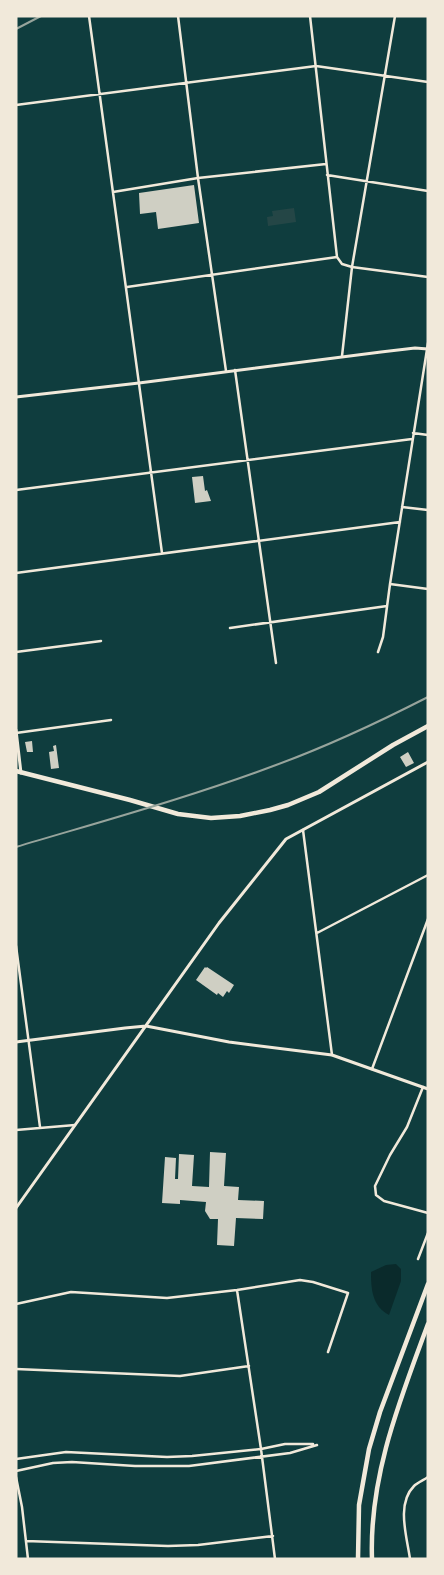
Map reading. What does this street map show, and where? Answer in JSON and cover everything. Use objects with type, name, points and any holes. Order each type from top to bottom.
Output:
[{"type":"main road","points":[[19,772],[178,814],[211,818],[240,816],[288,805],[319,792],[428,726]]},
{"type":"main road","points":[[358,1559],[358,1505],[369,1449],[380,1412],[428,1284]]},
{"type":"main road","points":[[372,1559],[372,1520],[382,1462],[399,1404],[428,1324]]},
{"type":"street","points":[[89,16],[162,553]]},
{"type":"street","points":[[178,16],[185,82],[226,371]]},
{"type":"street","points":[[310,16],[337,257],[342,264],[352,267],[428,277]]},
{"type":"street","points":[[342,356],[352,267],[395,16]]},
{"type":"street","points":[[16,105],[316,66],[428,82]]},
{"type":"street","points":[[113,192],[198,178],[326,164]]},
{"type":"street","points":[[327,175],[428,191]]},
{"type":"street","points":[[127,287],[337,257]]},
{"type":"street","points":[[378,652],[382,637],[428,343]]},
{"type":"street","points":[[16,397],[140,383],[342,356],[415,348],[427,349]]},
{"type":"street","points":[[235,370],[276,663]]},
{"type":"street","points":[[413,432],[428,435]]},
{"type":"street","points":[[16,490],[412,439]]},
{"type":"street","points":[[402,506],[428,510]]},
{"type":"street","points":[[16,573],[400,522]]},
{"type":"street","points":[[390,584],[428,589]]},
{"type":"street","points":[[230,628],[387,606]]},
{"type":"street","points":[[16,652],[101,642]]},
{"type":"street","points":[[19,772],[16,732],[111,720]]},
{"type":"street","points":[[16,1208],[224,916],[286,839],[428,762]]},
{"type":"street","points":[[303,830],[332,1054]]},
{"type":"street","points":[[317,933],[428,875]]},
{"type":"street","points":[[372,1069],[428,918]]},
{"type":"street","points":[[16,946],[40,1128]]},
{"type":"street","points":[[16,1042],[146,1026],[235,1043],[332,1054],[428,1089]]},
{"type":"street","points":[[422,1087],[407,1127],[390,1155],[375,1186],[376,1195],[384,1201],[428,1213]]},
{"type":"street","points":[[16,1130],[75,1125]]},
{"type":"street","points":[[418,1259],[428,1233]]},
{"type":"street","points":[[16,1304],[71,1292],[168,1298],[300,1280],[348,1293],[328,1352]]},
{"type":"street","points":[[237,1290],[276,1559]]},
{"type":"street","points":[[16,1369],[180,1376],[249,1366]]},
{"type":"street","points":[[16,1459],[66,1452],[167,1457],[192,1456],[261,1449],[285,1444],[317,1444],[290,1453],[262,1458],[190,1466],[135,1466],[72,1462],[52,1463],[16,1471]]},
{"type":"street","points":[[16,1476],[22,1507],[28,1559]]},
{"type":"street","points":[[410,1559],[404,1514],[406,1499],[414,1486],[428,1477]]},
{"type":"street","points":[[26,1541],[168,1546],[198,1545],[273,1536]]},
{"type":"shaded area","points":[[294,208],[296,222],[268,226],[267,217],[273,216],[272,211]]},
{"type":"shaded area","points":[[396,1264],[401,1269],[401,1281],[389,1315],[376,1302],[371,1285],[371,1272],[386,1265]]},
{"type":"building","points":[[194,185],[199,223],[158,229],[156,212],[140,214],[139,193]]},
{"type":"building","points":[[203,476],[205,491],[207,490],[211,501],[195,503],[192,477]]},
{"type":"building","points":[[32,741],[33,752],[27,752],[25,742]]},
{"type":"building","points":[[56,745],[59,768],[51,769],[49,752],[54,751],[53,746]]},
{"type":"building","points":[[408,752],[414,763],[406,767],[400,757]]},
{"type":"building","points":[[205,967],[234,985],[229,993],[227,991],[223,997],[218,993],[217,995],[196,980]]},
{"type":"building","points":[[210,1152],[226,1153],[224,1186],[239,1187],[238,1200],[264,1201],[263,1219],[236,1218],[234,1246],[217,1245],[218,1219],[210,1219],[205,1211],[206,1202],[180,1200],[180,1204],[162,1203],[165,1157],[176,1158],[175,1179],[178,1179],[179,1154],[194,1155],[192,1186],[209,1187]]},
{"type":"railway","points":[[16,29],[41,16]]},
{"type":"railway","points":[[16,847],[244,777],[315,750],[428,697]]}]
